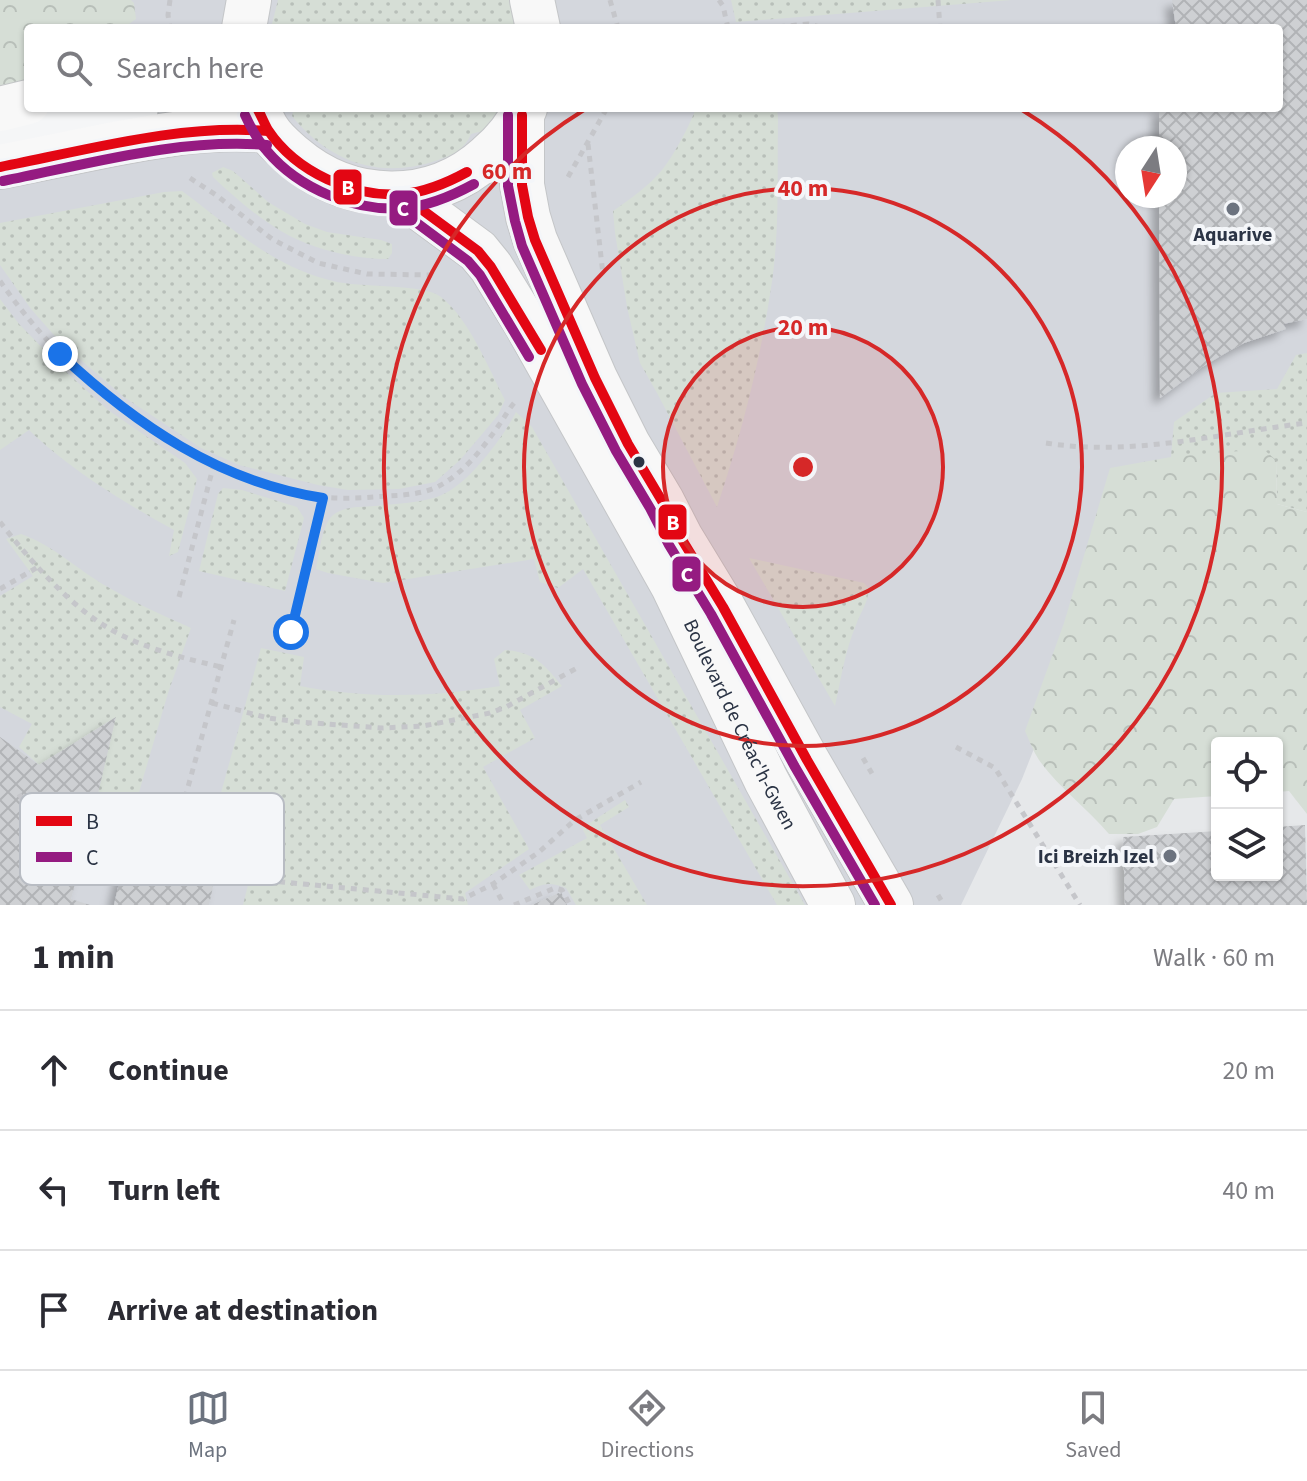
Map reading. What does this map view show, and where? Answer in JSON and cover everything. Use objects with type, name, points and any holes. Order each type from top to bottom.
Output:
[{"type":"street","points":[[532,0],[537,24]]},
{"type":"street","points":[[0,109],[24,103]]},
{"type":"street","points":[[0,139],[118,112]]},
{"type":"street","points":[[0,167],[164,134],[252,129],[263,120],[282,146],[304,165],[329,180],[356,190],[402,195],[447,183],[477,166],[502,144],[523,112]]},
{"type":"street","name":"Boulevard de Créac'h-Gwen","points":[[523,112],[522,185],[528,217],[595,378],[628,444],[891,905]]},
{"type":"street","name":"Boulevard de Créac'h-Gwen","points":[[402,195],[478,251],[526,324],[673,586],[772,792],[833,905]]},
{"type":"path","points":[[169,24],[170,0]]},
{"type":"path","points":[[610,0],[617,24]]},
{"type":"path","points":[[719,0],[727,24]]},
{"type":"path","points":[[938,0],[940,24]]},
{"type":"path","points":[[588,144],[605,112]]},
{"type":"path","points":[[179,177],[200,183],[272,239],[318,263],[367,274],[434,275],[443,279]]},
{"type":"path","points":[[0,281],[60,354],[122,408],[188,452],[275,488],[323,498],[409,495],[427,491],[456,475],[478,452],[513,403],[523,396]]},
{"type":"path","points":[[1046,443],[1118,448],[1307,423]]},
{"type":"path","points":[[179,597],[214,464]]},
{"type":"path","points":[[291,632],[323,498]]},
{"type":"path","points":[[0,522],[38,567],[104,626],[165,652],[221,667]]},
{"type":"path","points":[[0,589],[38,567]]},
{"type":"path","points":[[186,793],[234,620]]},
{"type":"path","points":[[212,703],[268,718],[311,723],[382,728],[423,726],[506,707],[577,668]]},
{"type":"path","points":[[956,747],[995,768],[1080,905]]},
{"type":"path","points":[[284,882],[463,899],[493,884],[539,852],[575,820],[641,782]]},
{"type":"path","points":[[493,884],[504,905]]},
{"type":"path","points":[[514,905],[555,888],[562,890],[570,905]]},
{"type":"shaded area","points":[[0,0],[1307,0],[1307,434],[1071,655],[1022,779],[961,905],[0,905]]},
{"type":"green space","points":[[0,0],[131,0],[134,3],[136,19],[129,24],[24,24],[24,80],[0,89]]},
{"type":"green space","points":[[278,0],[509,0],[516,24],[272,24]]},
{"type":"green space","points":[[731,0],[1012,0],[736,22]]},
{"type":"green space","points":[[293,112],[497,112],[483,131],[471,134],[462,148],[453,154],[417,166],[396,168],[358,163],[340,156],[323,146],[292,116]]},
{"type":"green space","points":[[694,112],[777,112],[778,117],[777,224],[771,288],[749,399],[717,507],[640,363],[627,307],[613,211],[662,170]]},
{"type":"green space","points":[[223,167],[233,171],[268,202],[305,224],[327,232],[381,240],[392,244],[392,253],[388,259],[361,257],[319,248],[293,237],[254,213],[213,177],[212,173]]},
{"type":"green space","points":[[182,191],[253,244],[312,275],[344,283],[420,290],[441,297],[469,331],[505,400],[498,415],[460,460],[435,482],[399,489],[348,490],[239,465],[201,448],[124,397],[61,343],[31,309],[0,265],[0,223]]},
{"type":"green space","points":[[0,299],[19,324],[63,369],[108,410],[185,463],[197,479],[178,552],[169,556],[174,530],[98,484],[29,430],[0,450]]},
{"type":"green space","points":[[1307,353],[1307,512],[1277,504],[1276,460],[1171,457],[1174,422],[1216,393],[1277,389],[1296,355]]},
{"type":"green space","points":[[516,412],[532,427],[805,905],[777,905],[583,569],[558,588],[540,582],[534,559],[383,583],[316,569],[324,532],[333,515],[348,508],[414,502],[448,492],[482,461]]},
{"type":"green space","points":[[1263,449],[1276,460],[1277,504],[1307,512],[1307,814],[1289,791],[1283,792],[1283,737],[1211,737],[1211,796],[1174,799],[1157,827],[1138,834],[1109,834],[1047,770],[1025,731],[1064,623],[1110,468],[1171,457]]},
{"type":"green space","points":[[223,488],[242,490],[297,507],[304,518],[285,591],[199,571],[218,494]]},
{"type":"green space","points":[[21,534],[44,545],[116,592],[191,628],[139,793],[98,793],[115,718],[39,765],[19,747],[32,724],[0,707],[0,596],[33,576],[6,539]]},
{"type":"green space","points":[[749,558],[864,583],[869,589],[849,645],[835,706]]},
{"type":"green space","points":[[261,648],[304,657],[300,686],[325,690],[375,695],[425,694],[500,686],[494,659],[505,650],[524,653],[538,660],[562,686],[520,710],[535,738],[483,767],[529,849],[465,893],[468,905],[243,905],[248,885],[284,885],[284,793],[221,793]]},
{"type":"green space","points":[[625,800],[629,807],[600,825],[647,905],[576,905],[566,888],[560,886],[548,884],[530,890],[519,875],[587,838],[582,828]]},
{"type":"building","name":"Aquarive","points":[[1172,0],[1307,0],[1307,319],[1283,324],[1286,329],[1229,351],[1160,398],[1159,208],[1187,208],[1187,136],[1159,136],[1159,112],[1283,112],[1283,24],[1175,24]]},
{"type":"building","points":[[116,717],[98,793],[20,793],[20,885],[75,885],[71,899],[90,905],[0,905],[0,737],[39,765]]},
{"type":"building","name":"Ici Breizh Izel","points":[[1305,825],[1307,905],[1125,905],[1123,837],[1211,831],[1211,881],[1283,881],[1283,827]]},
{"type":"building","points":[[119,885],[213,885],[209,905],[114,905]]},
{"type":"building","points":[[561,892],[567,905],[532,905]]},
{"type":"transit line","name":"B","points":[[259,112],[268,130],[294,158],[310,170],[346,187],[365,192],[403,194],[436,186],[467,172]]},
{"type":"transit line","name":"C","points":[[245,115],[260,143],[280,165],[311,187],[348,202],[385,208],[413,207],[440,200],[474,184]]},
{"type":"transit line","name":"C","points":[[508,115],[508,186],[515,221],[522,246],[582,384],[616,451],[875,905]]},
{"type":"transit line","name":"B","points":[[522,115],[522,185],[528,217],[595,378],[628,444],[891,905]]},
{"type":"transit line","name":"B","points":[[0,167],[167,135],[201,131],[268,131]]},
{"type":"transit line","name":"C","points":[[3,181],[167,149],[200,145],[267,145]]},
{"type":"transit line","name":"B","points":[[402,195],[478,251],[541,350]]},
{"type":"transit line","name":"C","points":[[394,206],[468,261],[480,275],[529,357]]},
{"type":"place","name":"Aquarive","points":[[1233,209]]},
{"type":"place","name":"Ici Breizh Izel","points":[[1170,856]]},
{"type":"route","points":[[60,354],[122,408],[188,452],[253,481],[323,498],[291,632]]}]
